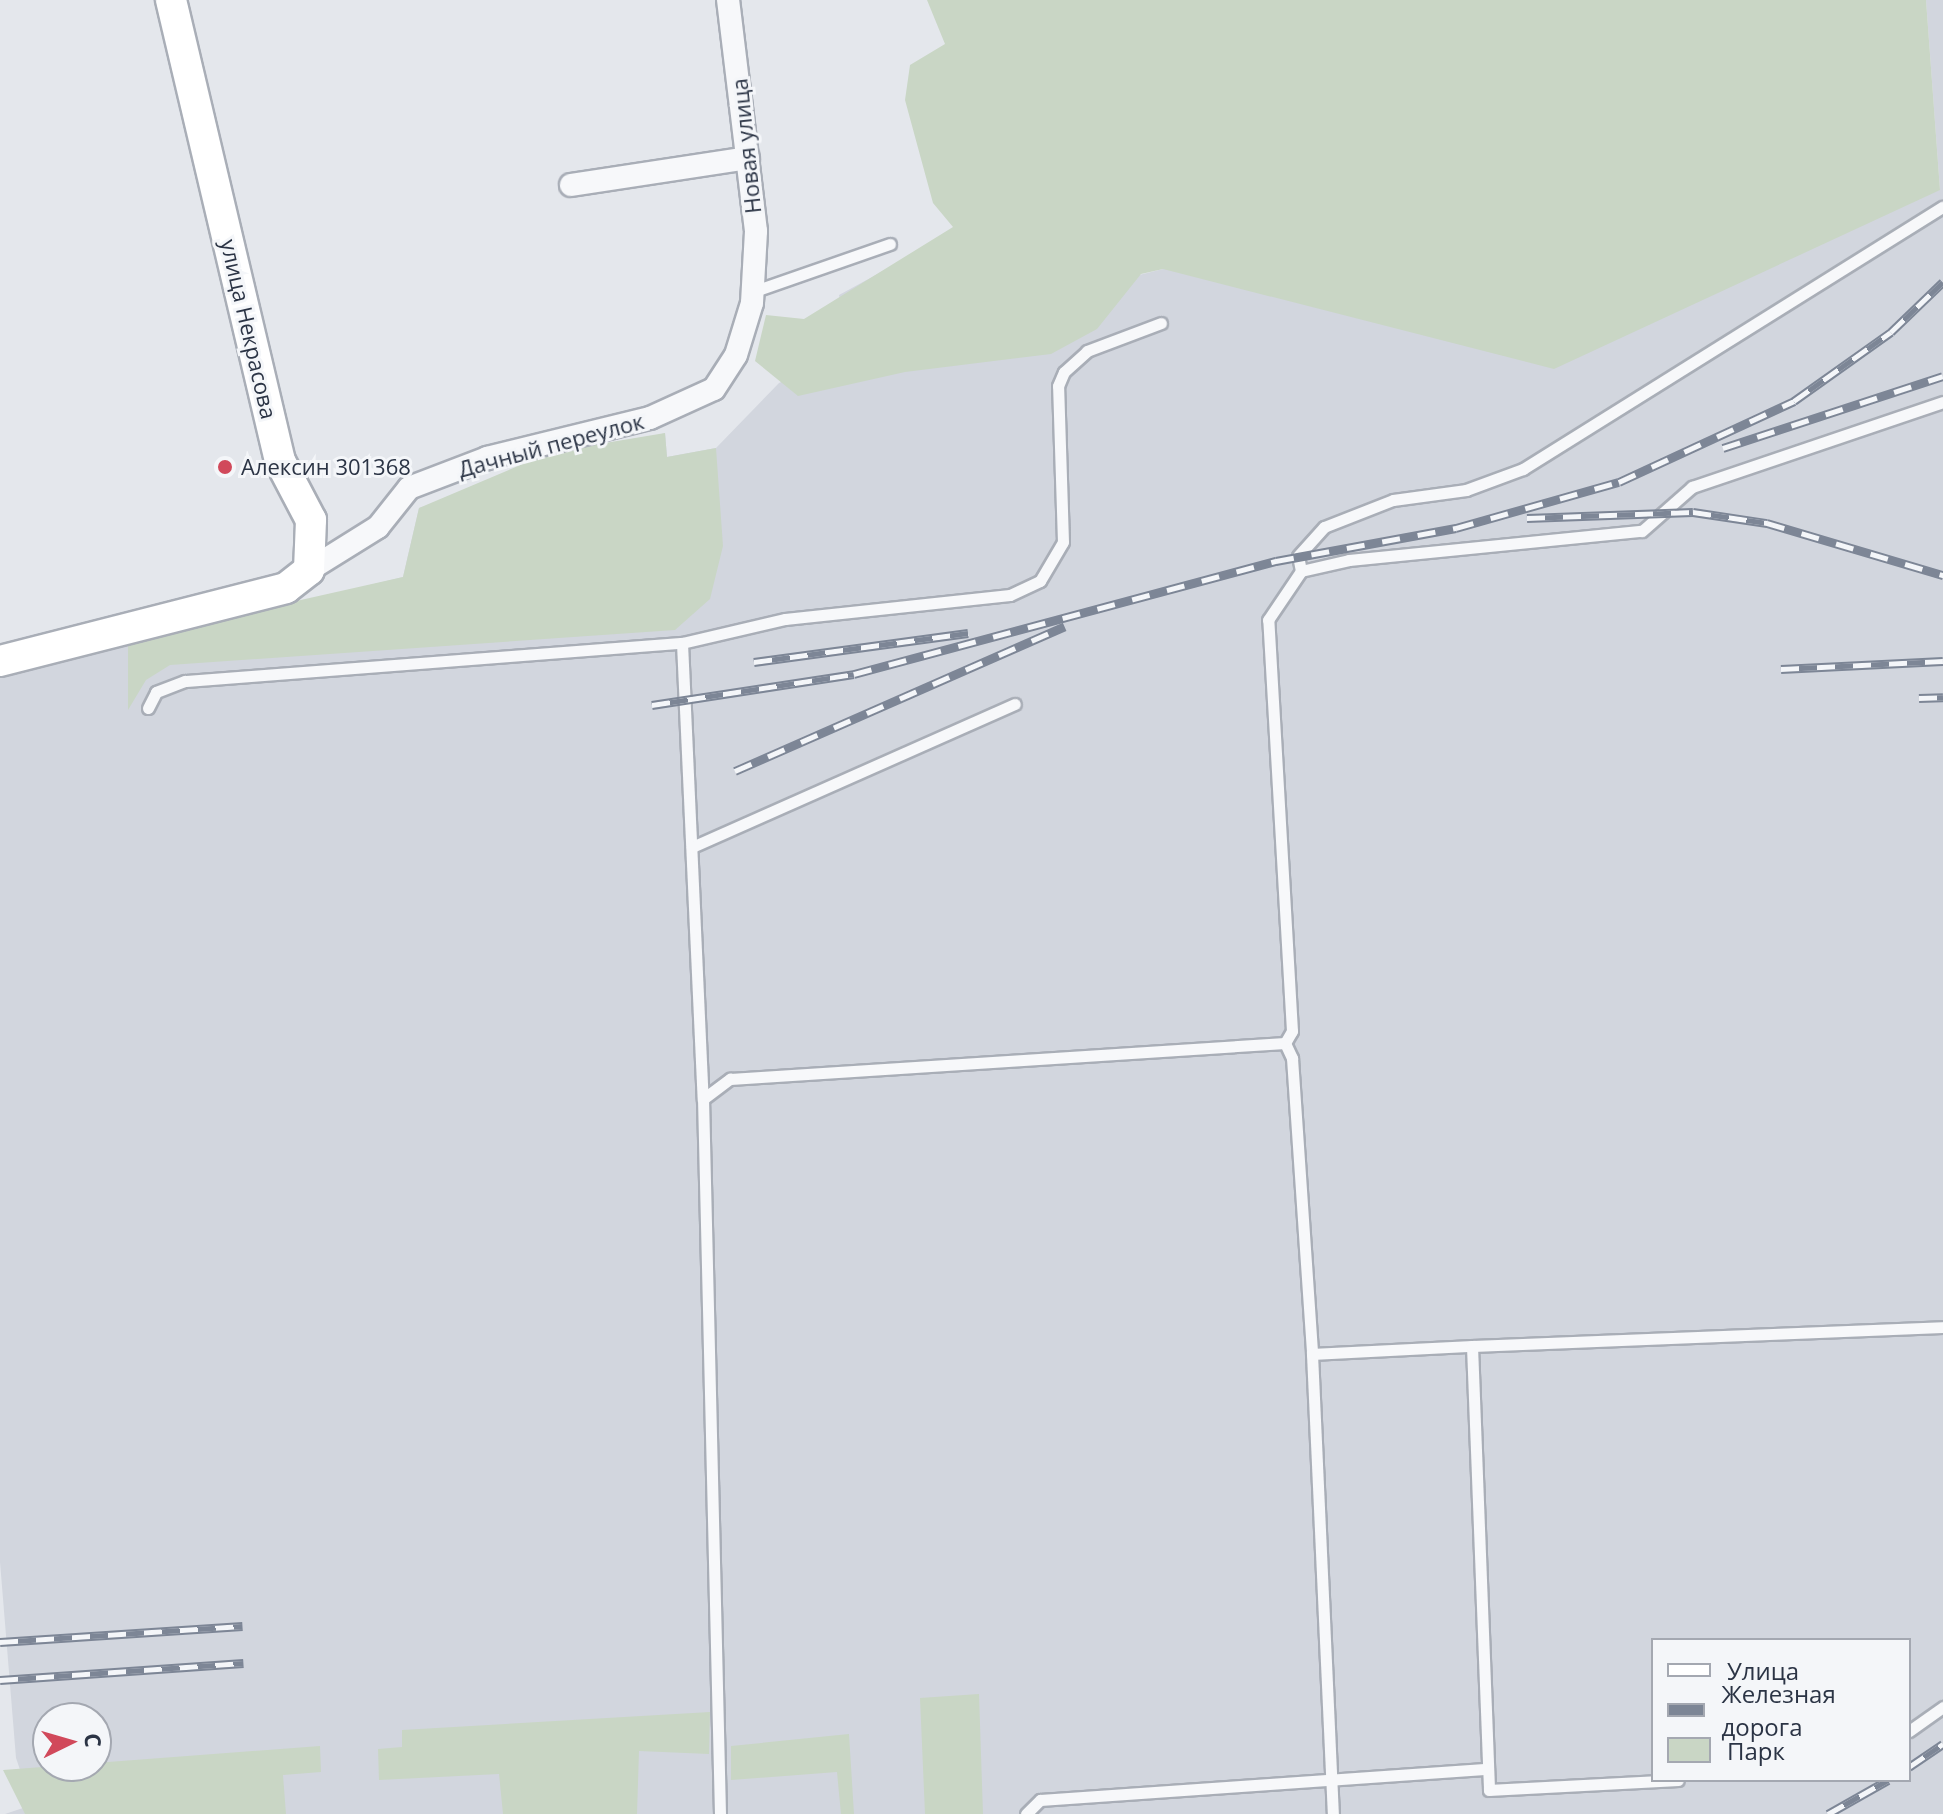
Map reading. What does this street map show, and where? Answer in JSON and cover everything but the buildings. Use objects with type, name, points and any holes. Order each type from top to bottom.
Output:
[{"type":"main road","name":"улица Некрасова","points":[[171,0],[280,461],[311,520],[309,570]]},
{"type":"main road","points":[[0,661],[286,588],[309,570]]},
{"type":"street","name":"Новая улица","points":[[728,0],[748,158],[752,292]]},
{"type":"street","points":[[571,185],[748,158]]},
{"type":"street","name":"Дачный переулок","points":[[309,570],[378,527],[409,488],[487,458],[650,418],[714,389],[736,355],[752,292]]},
{"type":"lane","points":[[1301,571],[1298,556],[1324,527],[1393,500],[1466,490],[1523,469],[1943,207]]},
{"type":"lane","points":[[752,292],[890,244]]},
{"type":"lane","points":[[148,708],[156,692],[185,681],[682,643],[785,619],[1010,595],[1040,581],[1063,542],[1058,386],[1064,372],[1087,351],[1161,323]]},
{"type":"lane","points":[[1285,1043],[1292,1031],[1268,620],[1301,571],[1349,560],[1642,531],[1692,487],[1943,402]]},
{"type":"lane","points":[[682,643],[703,1099],[720,1814]]},
{"type":"lane","points":[[692,847],[1015,704]]},
{"type":"lane","points":[[703,1099],[730,1079],[1285,1043]]},
{"type":"lane","points":[[1285,1043],[1292,1058],[1312,1354],[1333,1814]]},
{"type":"lane","points":[[1312,1354],[1943,1327]]},
{"type":"lane","points":[[1472,1346],[1489,1790],[1651,1781]]},
{"type":"lane","points":[[1911,1730],[1943,1707]]},
{"type":"lane","points":[[1026,1814],[1040,1800],[1488,1769]]},
{"type":"shaded area","points":[[1926,0],[1943,0],[1943,1814],[5,1814],[32,1805],[16,1758],[0,1562],[0,676],[403,577],[419,508],[665,433],[667,457],[716,448],[779,383],[848,351],[839,295],[896,264],[1004,309],[1163,269],[1940,190]]},
{"type":"green space","points":[[927,0],[1926,0],[1940,190],[1554,369],[1163,269],[1141,274],[1097,329],[1051,354],[905,372],[798,396],[755,361],[766,315],[804,319],[953,227],[933,203],[905,100],[910,65],[945,44]]},
{"type":"green space","points":[[665,433],[667,457],[716,448],[723,546],[710,599],[675,630],[170,665],[146,680],[128,710],[128,639],[403,577],[419,508],[551,452]]},
{"type":"green space","points":[[979,1694],[983,1814],[925,1814],[920,1698]]},
{"type":"green space","points":[[710,1712],[709,1754],[639,1751],[637,1814],[503,1814],[499,1774],[379,1780],[378,1749],[402,1747],[402,1730]]},
{"type":"green space","points":[[849,1734],[854,1814],[841,1814],[837,1772],[731,1780],[731,1746]]},
{"type":"green space","points":[[320,1746],[321,1772],[283,1775],[286,1814],[25,1814],[3,1770],[32,1768],[32,1782],[112,1782],[112,1762]]},
{"type":"railway","points":[[652,705],[854,674],[1276,561],[1456,528],[1619,482],[1794,401],[1891,332],[1943,282]]},
{"type":"railway","points":[[1723,448],[1943,376]]},
{"type":"railway","points":[[1527,518],[1693,512],[1767,523],[1943,575]]},
{"type":"railway","points":[[735,771],[1065,626]]},
{"type":"railway","points":[[754,662],[968,633]]},
{"type":"railway","points":[[1781,669],[1943,661]]},
{"type":"railway","points":[[1919,698],[1943,697]]},
{"type":"railway","points":[[0,1642],[242,1626]]},
{"type":"railway","points":[[0,1680],[243,1663]]},
{"type":"railway","points":[[1911,1766],[1943,1744]]},
{"type":"railway","points":[[1828,1814],[1884,1782]]},
{"type":"place","name":"Алексин 301368","points":[[225,467]]}]
